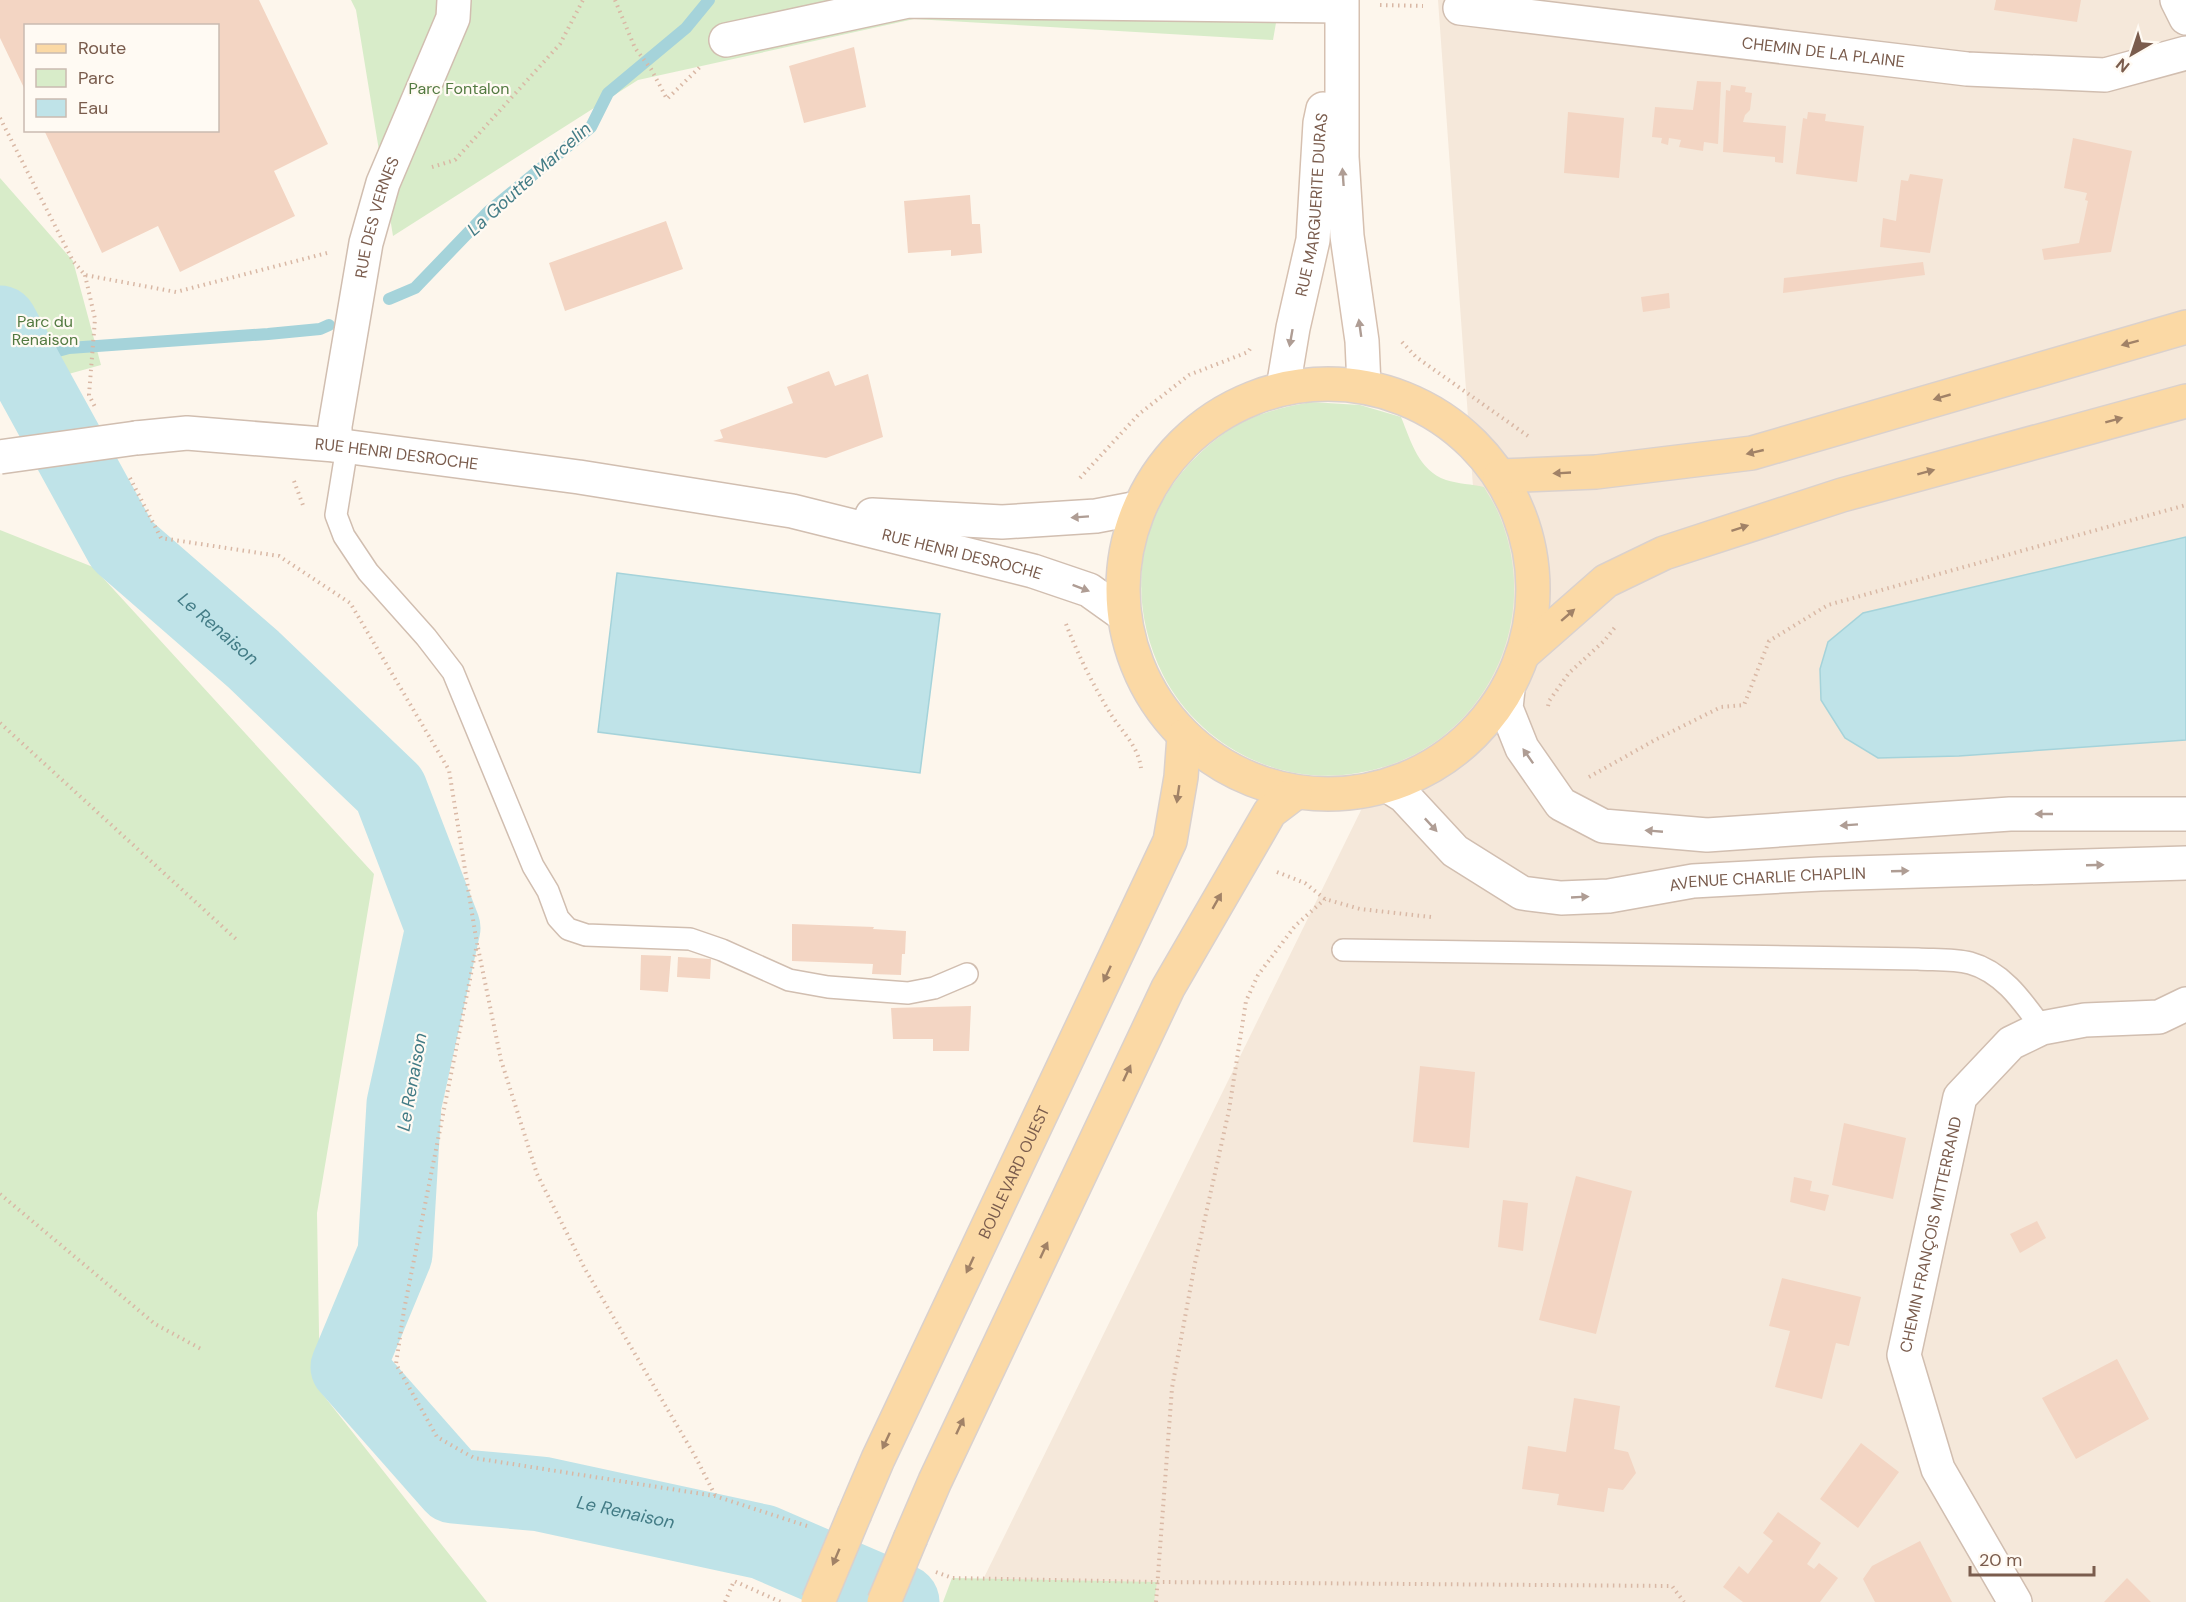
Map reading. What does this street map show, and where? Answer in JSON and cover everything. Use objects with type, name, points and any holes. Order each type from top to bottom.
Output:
[{"type":"main road","points":[[1500,476],[1596,472],[1752,453],[2186,327]]},
{"type":"main road","points":[[1337,383],[1364,386],[1404,398],[1441,417],[1473,444],[1500,476],[1517,509],[1528,544],[1533,580],[1532,608],[1524,653],[1508,689],[1485,722],[1458,749],[1425,771],[1388,786],[1358,793],[1326,795],[1295,793],[1264,785],[1208,756],[1184,736],[1155,701],[1135,659],[1124,615],[1122,588],[1124,561],[1129,534],[1138,508],[1162,466],[1196,430],[1237,404],[1283,388],[1337,383]]},
{"type":"main road","points":[[1524,653],[1606,581],[1664,553],[1842,495],[2186,401]]},
{"type":"main road","name":"BOULEVARD OUEST","points":[[818,1602],[878,1458],[1170,841],[1181,777],[1184,736]]},
{"type":"main road","points":[[884,1602],[940,1470],[1168,988],[1270,812],[1295,793]]},
{"type":"street","name":"RUE DES VERNES","points":[[341,446],[335,426],[366,243],[383,183],[453,18],[454,0]]},
{"type":"street","points":[[2176,0],[2186,18]]},
{"type":"street","points":[[726,40],[908,1],[1341,9]]},
{"type":"street","name":"CHEMIN DE LA PLAINE","points":[[1460,8],[1583,11],[1967,69],[2105,75],[2186,53]]},
{"type":"street","name":"RUE MARGUERITE DURAS","points":[[1341,9],[1342,157],[1347,236],[1362,341],[1364,386]]},
{"type":"street","name":"RUE MARGUERITE DURAS","points":[[1283,388],[1293,328],[1313,240],[1320,123],[1341,9]]},
{"type":"street","name":"RUE HENRI DESROCHE","points":[[0,457],[187,433],[341,446],[579,477],[792,511],[1033,571],[1089,590],[1124,615]]},
{"type":"street","name":"RUE HENRI DESROCHE","points":[[792,511],[1002,522],[1096,516],[1138,508]]},
{"type":"street","points":[[1508,689],[1506,708],[1522,748],[1561,804],[1604,826],[1707,835],[2010,814],[2186,814]]},
{"type":"street","name":"AVENUE CHARLIE CHAPLIN","points":[[1388,786],[1404,796],[1455,851],[1522,893],[1561,898],[1610,896],[1694,881],[1808,874],[2186,863]]},
{"type":"street","name":"CHEMIN FRANÇOIS MITTERRAND","points":[[2015,1602],[1938,1468],[1904,1355],[1960,1097],[2011,1043],[2042,1028],[2085,1020],[2159,1017],[2186,1004]]},
{"type":"lane","points":[[341,446],[336,515],[344,536],[368,572],[426,637],[453,672],[533,866],[548,891],[558,918],[568,929],[586,935],[690,939],[722,950],[789,980],[828,987],[908,993],[934,988],[967,974]]},
{"type":"lane","points":[[1343,950],[1858,958],[1969,963],[1992,972],[2018,995],[2042,1028]]},
{"type":"path","points":[[383,183],[454,160],[560,44],[583,0]]},
{"type":"path","points":[[615,0],[635,48],[651,69],[668,99],[726,40]]},
{"type":"path","points":[[0,118],[73,261],[85,275],[95,320],[88,395],[98,415]]},
{"type":"path","points":[[85,275],[176,292],[366,243]]},
{"type":"path","points":[[1401,342],[1416,357],[1529,437]]},
{"type":"path","points":[[1078,480],[1138,414],[1189,375],[1248,352],[1253,344]]},
{"type":"path","points":[[280,441],[307,516]]},
{"type":"path","points":[[128,474],[161,538],[279,556],[351,603]]},
{"type":"path","points":[[1561,804],[1577,783],[1655,740],[1721,707],[1744,705],[1769,641],[1828,605],[2186,505]]},
{"type":"path","points":[[345,594],[449,770],[477,944],[501,1060],[537,1174],[585,1269],[689,1446],[715,1496]]},
{"type":"path","points":[[1063,616],[1076,649],[1102,698],[1113,717],[1127,734],[1140,762],[1141,772]]},
{"type":"path","points":[[1548,711],[1549,701],[1569,673],[1604,641],[1621,620]]},
{"type":"path","points":[[0,723],[237,940]]},
{"type":"path","points":[[1268,868],[1305,883],[1324,899],[1360,909],[1434,917]]},
{"type":"path","points":[[1156,1602],[1172,1388],[1195,1263],[1229,1110],[1246,1000],[1258,975],[1270,958],[1295,926],[1324,899]]},
{"type":"path","points":[[477,944],[404,1310],[396,1364],[438,1437],[474,1458],[715,1496],[819,1531]]},
{"type":"path","points":[[0,1194],[156,1324],[203,1350]]},
{"type":"path","points":[[930,1570],[952,1578],[1672,1586],[1684,1602]]},
{"type":"path","points":[[725,1602],[734,1581],[781,1602]]},
{"type":"shaded area","points":[[1438,0],[2186,0],[2186,1602],[972,1602],[1479,570]]},
{"type":"green space","name":"Parc Fontalon","points":[[351,0],[1280,0],[1273,40],[914,19],[638,80],[393,236],[356,10]]},
{"type":"green space","name":"Parc du Renaison","points":[[0,178],[73,261],[101,365],[0,393]]},
{"type":"green space","points":[[1311,402],[1360,405],[1401,417],[1417,454],[1436,475],[1446,480],[1484,487],[1498,513],[1508,539],[1512,562],[1513,608],[1509,630],[1503,653],[1482,694],[1459,722],[1418,753],[1385,766],[1354,774],[1326,776],[1284,771],[1243,755],[1215,737],[1191,715],[1171,689],[1152,647],[1144,619],[1141,591],[1142,564],[1148,537],[1158,510],[1172,485],[1203,450],[1230,429],[1253,417]]},
{"type":"green space","points":[[0,530],[93,567],[374,874],[317,1213],[320,1391],[487,1602],[0,1602]]},
{"type":"green space","points":[[952,1578],[1157,1582],[1154,1602],[943,1602]]},
{"type":"water","points":[[2186,537],[2186,740],[1959,756],[1878,758],[1845,738],[1821,700],[1820,669],[1828,642],[1863,613]]},
{"type":"water","points":[[617,573],[940,614],[920,773],[598,732]]},
{"type":"building","points":[[0,0],[259,0],[328,144],[274,171],[295,216],[180,272],[158,226],[102,253],[45,132],[219,132],[219,24],[24,24],[24,88],[0,38]]},
{"type":"building","points":[[1996,0],[2081,0],[2077,22],[1994,10]]},
{"type":"building","points":[[854,47],[866,107],[804,123],[789,66]]},
{"type":"building","points":[[1697,81],[1721,82],[1718,144],[1704,142],[1703,151],[1679,147],[1681,140],[1669,138],[1668,145],[1661,143],[1662,138],[1652,137],[1655,107],[1693,110]]},
{"type":"building","points":[[1731,85],[1746,87],[1745,92],[1752,93],[1750,110],[1743,122],[1786,126],[1783,163],[1775,162],[1775,157],[1723,152],[1726,90],[1730,91]]},
{"type":"building","points":[[1568,112],[1624,118],[1619,178],[1564,173]]},
{"type":"building","points":[[1808,112],[1826,114],[1825,121],[1864,126],[1857,182],[1796,174],[1803,118],[1807,119]]},
{"type":"building","points":[[2073,138],[2132,151],[2111,252],[2044,260],[2042,249],[2079,243],[2088,201],[2085,200],[2087,193],[2064,188]]},
{"type":"building","points":[[1910,174],[1943,179],[1930,253],[1880,247],[1883,218],[1896,221],[1901,180],[1908,181]]},
{"type":"building","points":[[970,195],[972,224],[980,224],[982,253],[951,256],[951,250],[908,253],[904,201]]},
{"type":"building","points":[[666,221],[683,269],[565,311],[549,263]]},
{"type":"building","points":[[1923,262],[1925,275],[1783,293],[1784,278]]},
{"type":"building","points":[[1669,293],[1670,308],[1643,312],[1641,297]]},
{"type":"building","points":[[829,371],[835,386],[868,374],[883,437],[826,458],[713,441],[723,438],[720,430],[793,403],[787,387]]},
{"type":"building","points":[[792,924],[874,927],[873,929],[906,931],[901,975],[872,974],[873,964],[792,961]]},
{"type":"building","points":[[641,955],[671,956],[668,992],[640,990]]},
{"type":"building","points":[[678,957],[711,959],[710,979],[677,977]]},
{"type":"building","points":[[971,1006],[969,1051],[933,1051],[933,1039],[893,1039],[891,1008]]},
{"type":"building","points":[[1420,1066],[1475,1072],[1469,1148],[1413,1142]]},
{"type":"building","points":[[1844,1123],[1906,1138],[1893,1199],[1832,1185]]},
{"type":"building","points":[[1576,1176],[1632,1191],[1596,1334],[1539,1320]]},
{"type":"building","points":[[1794,1177],[1812,1181],[1810,1191],[1829,1195],[1825,1211],[1790,1202]]},
{"type":"building","points":[[1503,1200],[1528,1203],[1523,1251],[1498,1247]]},
{"type":"building","points":[[2037,1221],[2046,1238],[2020,1253],[2010,1234]]},
{"type":"building","points":[[1782,1278],[1861,1297],[1849,1346],[1836,1343],[1822,1399],[1775,1387],[1790,1331],[1769,1326]]},
{"type":"building","points":[[2117,1359],[2149,1419],[2076,1459],[2042,1398]]},
{"type":"building","points":[[1574,1398],[1620,1406],[1614,1449],[1628,1452],[1636,1473],[1623,1490],[1608,1488],[1604,1512],[1557,1505],[1559,1494],[1522,1489],[1528,1446],[1566,1452]]},
{"type":"building","points":[[1861,1443],[1899,1472],[1858,1528],[1820,1499]]},
{"type":"building","points":[[1778,1512],[1821,1543],[1807,1564],[1814,1569],[1819,1563],[1838,1578],[1820,1602],[1743,1602],[1723,1587],[1739,1566],[1748,1574],[1773,1541],[1763,1533]]},
{"type":"building","points":[[1920,1541],[1952,1602],[1875,1602],[1863,1579],[1872,1566]]},
{"type":"building","points":[[2127,1578],[2151,1602],[2104,1602]]},
{"type":"waterway","name":"La Goutte Marcelin","points":[[389,299],[415,288],[488,212],[591,127],[608,93],[686,28],[709,0]]},
{"type":"waterway","name":"Le Renaison","points":[[0,323],[122,545],[253,659],[390,790],[443,928],[404,1104],[395,1254],[348,1367],[453,1486],[541,1494],[763,1542],[902,1602]]},
{"type":"waterway","name":"La Goutte Marcelin","points":[[21,361],[69,348],[268,334],[320,329],[329,325]]}]
